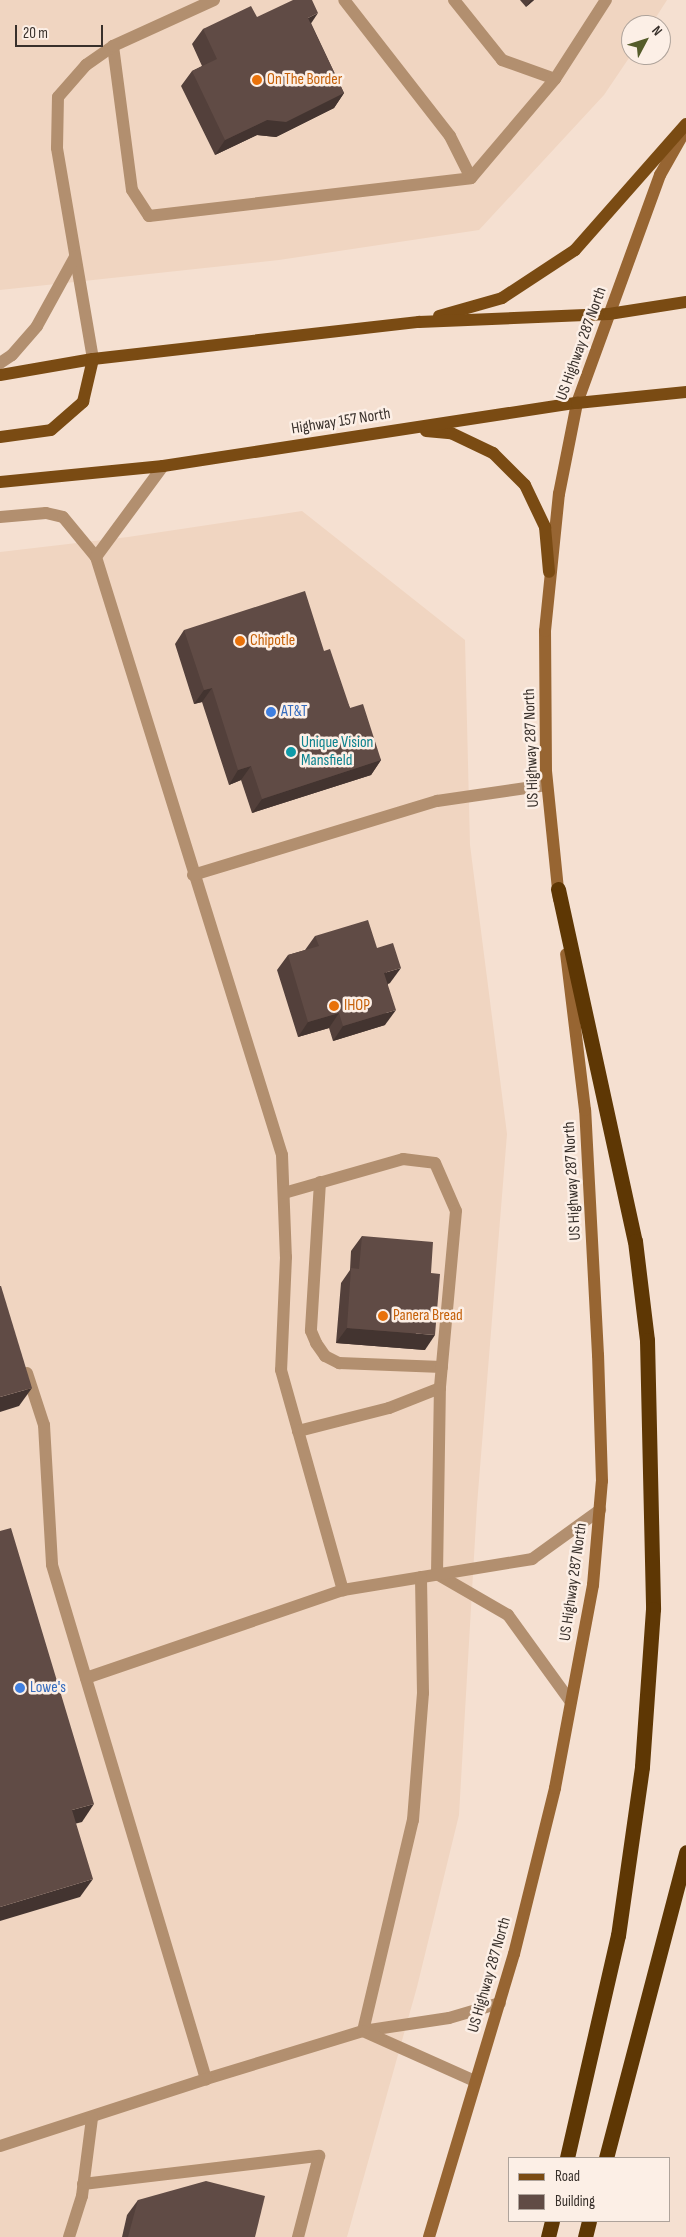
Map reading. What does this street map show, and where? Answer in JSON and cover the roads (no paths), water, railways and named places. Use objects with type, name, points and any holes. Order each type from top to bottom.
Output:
[{"type":"highway","points":[[558,889],[635,1241],[647,1340],[653,1609],[642,1767],[618,1935],[566,2157]]},
{"type":"highway","points":[[606,2157],[686,1852]]},
{"type":"highway","points":[[548,2237],[552,2222]]},
{"type":"highway","points":[[585,2237],[589,2222]]},
{"type":"main road","points":[[419,322],[502,298],[575,250],[686,124]]},
{"type":"main road","name":"US Highway 287 North","points":[[429,2237],[500,2003],[555,1788],[594,1585],[602,1480],[586,1110],[558,889],[548,785],[545,631],[549,572],[559,494],[576,403],[660,175],[686,129]]},
{"type":"main road","points":[[0,375],[93,359],[419,322],[609,314],[686,302]]},
{"type":"main road","points":[[0,437],[50,430],[83,402],[93,359]]},
{"type":"main road","name":"Highway 157 North","points":[[0,482],[163,466],[576,403],[686,392]]},
{"type":"main road","points":[[406,428],[451,433],[493,452],[525,485],[545,527],[549,572]]},
{"type":"lane","points":[[93,359],[57,148],[58,97],[86,65],[113,46],[214,0]]},
{"type":"lane","points":[[344,0],[450,136],[471,178]]},
{"type":"lane","points":[[454,0],[502,60],[555,79]]},
{"type":"lane","points":[[113,46],[132,190],[149,216],[471,178],[555,79],[606,0]]},
{"type":"lane","points":[[0,363],[12,355],[37,326],[75,257]]},
{"type":"lane","points":[[96,557],[163,466]]},
{"type":"lane","points":[[0,518],[46,513],[63,517],[96,557],[193,875],[282,1155],[286,1256],[280,1370],[344,1590]]},
{"type":"lane","points":[[193,875],[431,803],[548,785]]},
{"type":"lane","points":[[284,1193],[403,1159],[435,1164],[456,1211],[440,1388],[437,1574]]},
{"type":"lane","points":[[320,1182],[311,1331],[316,1344],[325,1356],[340,1363],[442,1367]]},
{"type":"lane","points":[[21,1356],[44,1425],[52,1565],[206,2079]]},
{"type":"lane","points":[[298,1431],[389,1408],[440,1388]]},
{"type":"lane","points":[[86,1678],[344,1590],[532,1560],[600,1510]]},
{"type":"lane","points":[[437,1574],[508,1615],[572,1702]]},
{"type":"lane","points":[[363,2031],[413,1820],[423,1693],[421,1577]]},
{"type":"lane","points":[[0,2146],[92,2118],[206,2079],[363,2031],[448,2018],[500,2003]]},
{"type":"lane","points":[[363,2031],[476,2080]]},
{"type":"lane","points":[[69,2237],[83,2184],[92,2118]]},
{"type":"lane","points":[[83,2184],[319,2156],[298,2237]]},
{"type":"place","name":"On The Border","points":[[257,80]]},
{"type":"place","name":"Chipotle","points":[[240,641]]},
{"type":"place","name":"AT&T","points":[[271,712]]},
{"type":"place","name":"Unique Vision Mansfield","points":[[291,752]]},
{"type":"place","name":"IHOP","points":[[334,1006]]},
{"type":"place","name":"Panera Bread","points":[[383,1316]]},
{"type":"place","name":"Lowe's","points":[[20,1688]]}]
